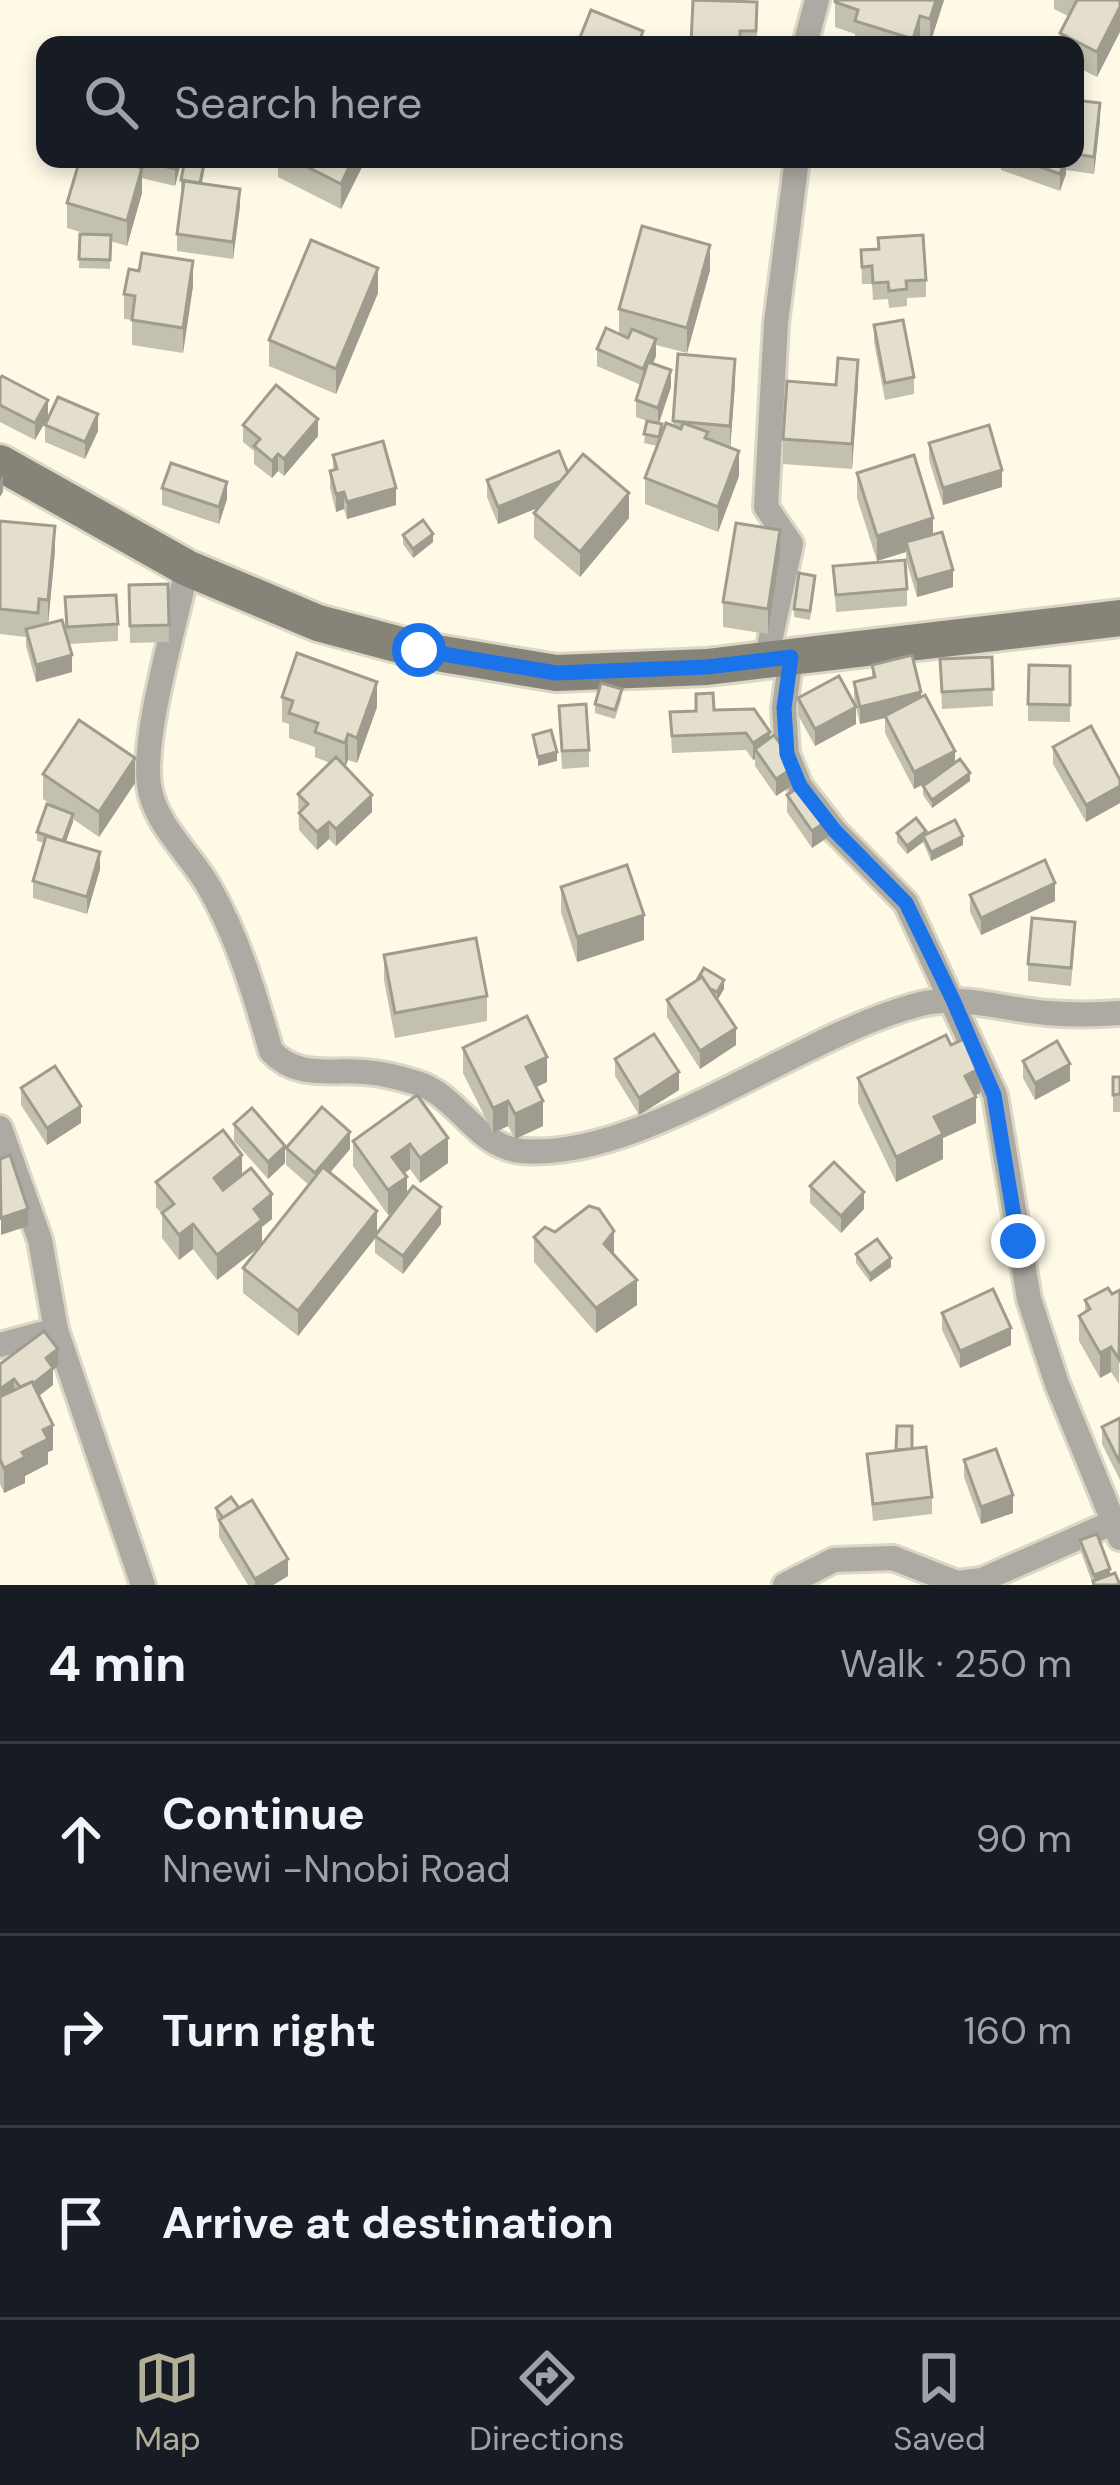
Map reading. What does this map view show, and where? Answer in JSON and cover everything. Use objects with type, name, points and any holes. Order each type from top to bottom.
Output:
[{"type":"main road","points":[[0,464],[188,568],[319,623],[419,650],[533,669],[578,672],[779,659],[1120,618]]},
{"type":"street","points":[[808,36],[817,0]]},
{"type":"street","points":[[785,1585],[834,1560],[893,1558],[957,1583],[982,1580],[1117,1530],[1057,1384],[1029,1299],[994,1095],[906,903],[835,831],[800,786],[787,754],[779,659],[791,544],[766,507],[776,322],[796,168]]},
{"type":"street","points":[[188,568],[152,734],[148,788],[236,942],[271,1051],[283,1064],[307,1072],[366,1072],[423,1084],[491,1142],[522,1151],[580,1145],[652,1124],[778,1060],[923,1003],[953,1000],[1046,1013],[1120,1013]]},
{"type":"street","points":[[0,1128],[40,1240],[56,1330],[143,1585]]},
{"type":"street","points":[[0,1345],[56,1330]]},
{"type":"building","points":[[693,0],[757,2],[756,31],[740,31],[740,36],[691,36]]},
{"type":"building","points":[[936,0],[930,19],[920,16],[914,36],[855,21],[858,10],[835,2]]},
{"type":"building","points":[[1077,0],[1120,0],[1097,52],[1084,45],[1084,36],[1060,33]]},
{"type":"building","points":[[591,10],[643,31],[641,36],[581,36]]},
{"type":"building","points":[[1084,101],[1100,103],[1094,157],[1084,155]]},
{"type":"building","points":[[77,168],[142,168],[127,221],[67,203]]},
{"type":"building","points":[[183,168],[203,168],[200,183],[181,180]]},
{"type":"building","points":[[310,168],[349,168],[341,184]]},
{"type":"building","points":[[184,181],[240,189],[233,242],[177,234]]},
{"type":"building","points":[[642,226],[710,245],[687,328],[619,309]]},
{"type":"building","points":[[80,234],[111,235],[110,260],[79,259]]},
{"type":"building","points":[[923,235],[926,280],[906,281],[907,289],[889,291],[888,282],[873,283],[872,266],[862,267],[861,250],[879,249],[878,238]]},
{"type":"building","points":[[311,240],[378,268],[336,369],[269,340]]},
{"type":"building","points":[[142,253],[193,261],[183,328],[132,320],[135,296],[124,294],[129,269],[139,271]]},
{"type":"building","points":[[903,320],[914,377],[885,383],[874,325]]},
{"type":"building","points":[[606,328],[628,338],[632,329],[656,339],[643,369],[597,349]]},
{"type":"building","points":[[678,354],[735,359],[730,426],[673,421]]},
{"type":"building","points":[[838,358],[858,360],[852,444],[783,439],[787,381],[836,385]]},
{"type":"building","points":[[648,362],[671,370],[658,408],[636,400]]},
{"type":"building","points":[[2,376],[48,400],[35,423],[0,405]]},
{"type":"building","points":[[276,385],[318,419],[284,459],[278,454],[272,461],[254,446],[260,439],[243,425]]},
{"type":"building","points":[[58,397],[98,414],[85,442],[45,425]]},
{"type":"building","points":[[647,421],[662,424],[659,437],[644,434]]},
{"type":"building","points":[[666,423],[708,432],[705,438],[739,451],[718,507],[645,478]]},
{"type":"building","points":[[989,425],[1002,470],[943,488],[929,443]]},
{"type":"building","points":[[383,441],[396,488],[347,502],[344,492],[336,494],[330,471],[337,469],[333,455]]},
{"type":"building","points":[[559,451],[568,473],[561,481],[498,507],[487,480]]},
{"type":"building","points":[[583,454],[629,493],[580,552],[534,513]]},
{"type":"building","points":[[914,455],[933,518],[877,536],[857,473]]},
{"type":"building","points":[[171,463],[227,482],[219,507],[162,488]]},
{"type":"building","points":[[423,520],[433,534],[413,549],[403,535]]},
{"type":"building","points":[[0,521],[55,526],[48,600],[39,599],[38,613],[0,609]]},
{"type":"building","points":[[736,523],[780,530],[768,609],[723,602]]},
{"type":"building","points":[[942,532],[953,570],[917,580],[906,542]]},
{"type":"building","points":[[905,560],[907,589],[836,595],[833,566]]},
{"type":"building","points":[[799,573],[815,576],[810,611],[794,609]]},
{"type":"building","points":[[168,584],[169,625],[130,626],[129,585]]},
{"type":"building","points":[[116,595],[118,624],[67,627],[65,597]]},
{"type":"building","points":[[62,620],[72,655],[36,665],[26,629]]},
{"type":"building","points":[[297,653],[377,682],[357,738],[348,734],[345,743],[315,732],[318,723],[289,713],[293,701],[282,697]]},
{"type":"building","points":[[912,655],[921,692],[860,707],[854,682],[875,677],[872,665]]},
{"type":"building","points":[[992,657],[993,689],[942,692],[940,659]]},
{"type":"building","points":[[1029,665],[1070,666],[1070,705],[1028,704]]},
{"type":"building","points":[[839,676],[856,707],[815,729],[798,698]]},
{"type":"building","points":[[601,683],[622,689],[615,710],[595,704]]},
{"type":"building","points":[[713,693],[714,710],[754,709],[770,732],[753,743],[746,733],[672,736],[670,712],[696,711],[696,694]]},
{"type":"building","points":[[925,695],[955,751],[914,772],[885,716]]},
{"type":"building","points":[[586,704],[589,750],[562,751],[559,706]]},
{"type":"building","points":[[79,720],[135,758],[99,812],[43,774]]},
{"type":"building","points":[[1091,726],[1120,786],[1086,805],[1053,747]]},
{"type":"building","points":[[551,730],[557,752],[538,757],[533,735]]},
{"type":"building","points":[[774,735],[796,766],[776,779],[755,749]]},
{"type":"building","points":[[336,757],[372,795],[336,829],[329,822],[317,832],[299,813],[308,804],[298,794]]},
{"type":"building","points":[[960,759],[970,773],[932,800],[923,786]]},
{"type":"building","points":[[806,782],[831,818],[812,831],[787,795]]},
{"type":"building","points":[[47,804],[73,814],[63,841],[37,832]]},
{"type":"building","points":[[916,818],[926,831],[907,846],[897,833]]},
{"type":"building","points":[[955,820],[963,836],[931,852],[923,836]]},
{"type":"building","points":[[46,836],[100,852],[87,897],[33,881]]},
{"type":"building","points":[[1045,860],[1055,883],[981,918],[970,895]]},
{"type":"building","points":[[627,865],[644,915],[577,937],[561,887]]},
{"type":"building","points":[[1032,918],[1075,922],[1071,968],[1028,964]]},
{"type":"building","points":[[476,938],[487,996],[395,1013],[384,955]]},
{"type":"building","points":[[704,968],[724,980],[717,992],[702,977],[697,980]]},
{"type":"building","points":[[702,977],[736,1028],[700,1051],[667,1000]]},
{"type":"building","points":[[527,1016],[547,1057],[526,1067],[543,1101],[515,1114],[508,1101],[493,1108],[463,1048]]},
{"type":"building","points":[[654,1034],[679,1072],[639,1098],[615,1059]]},
{"type":"building","points":[[946,1035],[951,1045],[966,1038],[980,1068],[965,1076],[976,1097],[934,1117],[943,1134],[896,1157],[858,1078]]},
{"type":"building","points":[[1057,1041],[1070,1064],[1035,1083],[1023,1061]]},
{"type":"building","points":[[55,1066],[81,1106],[47,1128],[21,1088]]},
{"type":"building","points":[[1113,1077],[1120,1077],[1120,1094],[1113,1095]]},
{"type":"building","points":[[417,1095],[448,1138],[420,1158],[410,1144],[392,1157],[407,1177],[388,1190],[353,1141]]},
{"type":"building","points":[[322,1107],[350,1132],[315,1173],[286,1148]]},
{"type":"building","points":[[252,1108],[285,1146],[268,1162],[234,1124]]},
{"type":"building","points":[[223,1130],[242,1155],[214,1178],[223,1190],[251,1168],[272,1194],[254,1209],[262,1220],[217,1255],[193,1224],[179,1235],[162,1213],[174,1204],[156,1182]]},
{"type":"building","points":[[10,1155],[28,1209],[1,1218],[0,1159]]},
{"type":"building","points":[[834,1162],[864,1192],[841,1216],[810,1186]]},
{"type":"building","points":[[323,1167],[377,1211],[298,1311],[243,1268]]},
{"type":"building","points":[[413,1186],[441,1207],[403,1256],[375,1236]]},
{"type":"building","points":[[589,1206],[599,1209],[614,1231],[604,1244],[637,1280],[596,1308],[534,1237],[545,1227],[555,1232]]},
{"type":"building","points":[[877,1239],[891,1258],[870,1274],[856,1254]]},
{"type":"building","points":[[1108,1288],[1112,1294],[1120,1290],[1119,1359],[1111,1347],[1100,1353],[1079,1316],[1090,1309],[1085,1300]]},
{"type":"building","points":[[993,1289],[1011,1328],[960,1351],[942,1313]]},
{"type":"building","points":[[44,1331],[58,1349],[46,1358],[53,1368],[33,1384],[20,1387],[14,1379],[0,1389],[0,1364]]},
{"type":"building","points":[[32,1382],[53,1425],[43,1430],[48,1439],[4,1468],[0,1397]]},
{"type":"building","points":[[1120,1418],[1120,1463],[1102,1427]]},
{"type":"building","points":[[897,1426],[912,1426],[912,1449],[896,1450]]},
{"type":"building","points":[[926,1447],[932,1497],[873,1504],[867,1454]]},
{"type":"building","points":[[996,1449],[1013,1495],[981,1507],[964,1460]]},
{"type":"building","points":[[231,1497],[239,1508],[223,1518],[216,1508]]},
{"type":"building","points":[[252,1500],[288,1559],[255,1579],[219,1520]]},
{"type":"building","points":[[1097,1534],[1110,1569],[1094,1575],[1080,1540]]},
{"type":"building","points":[[1115,1573],[1120,1585],[1094,1585],[1093,1581]]},
{"type":"route","points":[[419,650],[556,673],[707,667],[791,657],[784,708],[787,754],[800,786],[835,831],[906,903],[932,965],[953,1000],[994,1095],[1018,1241]]}]
